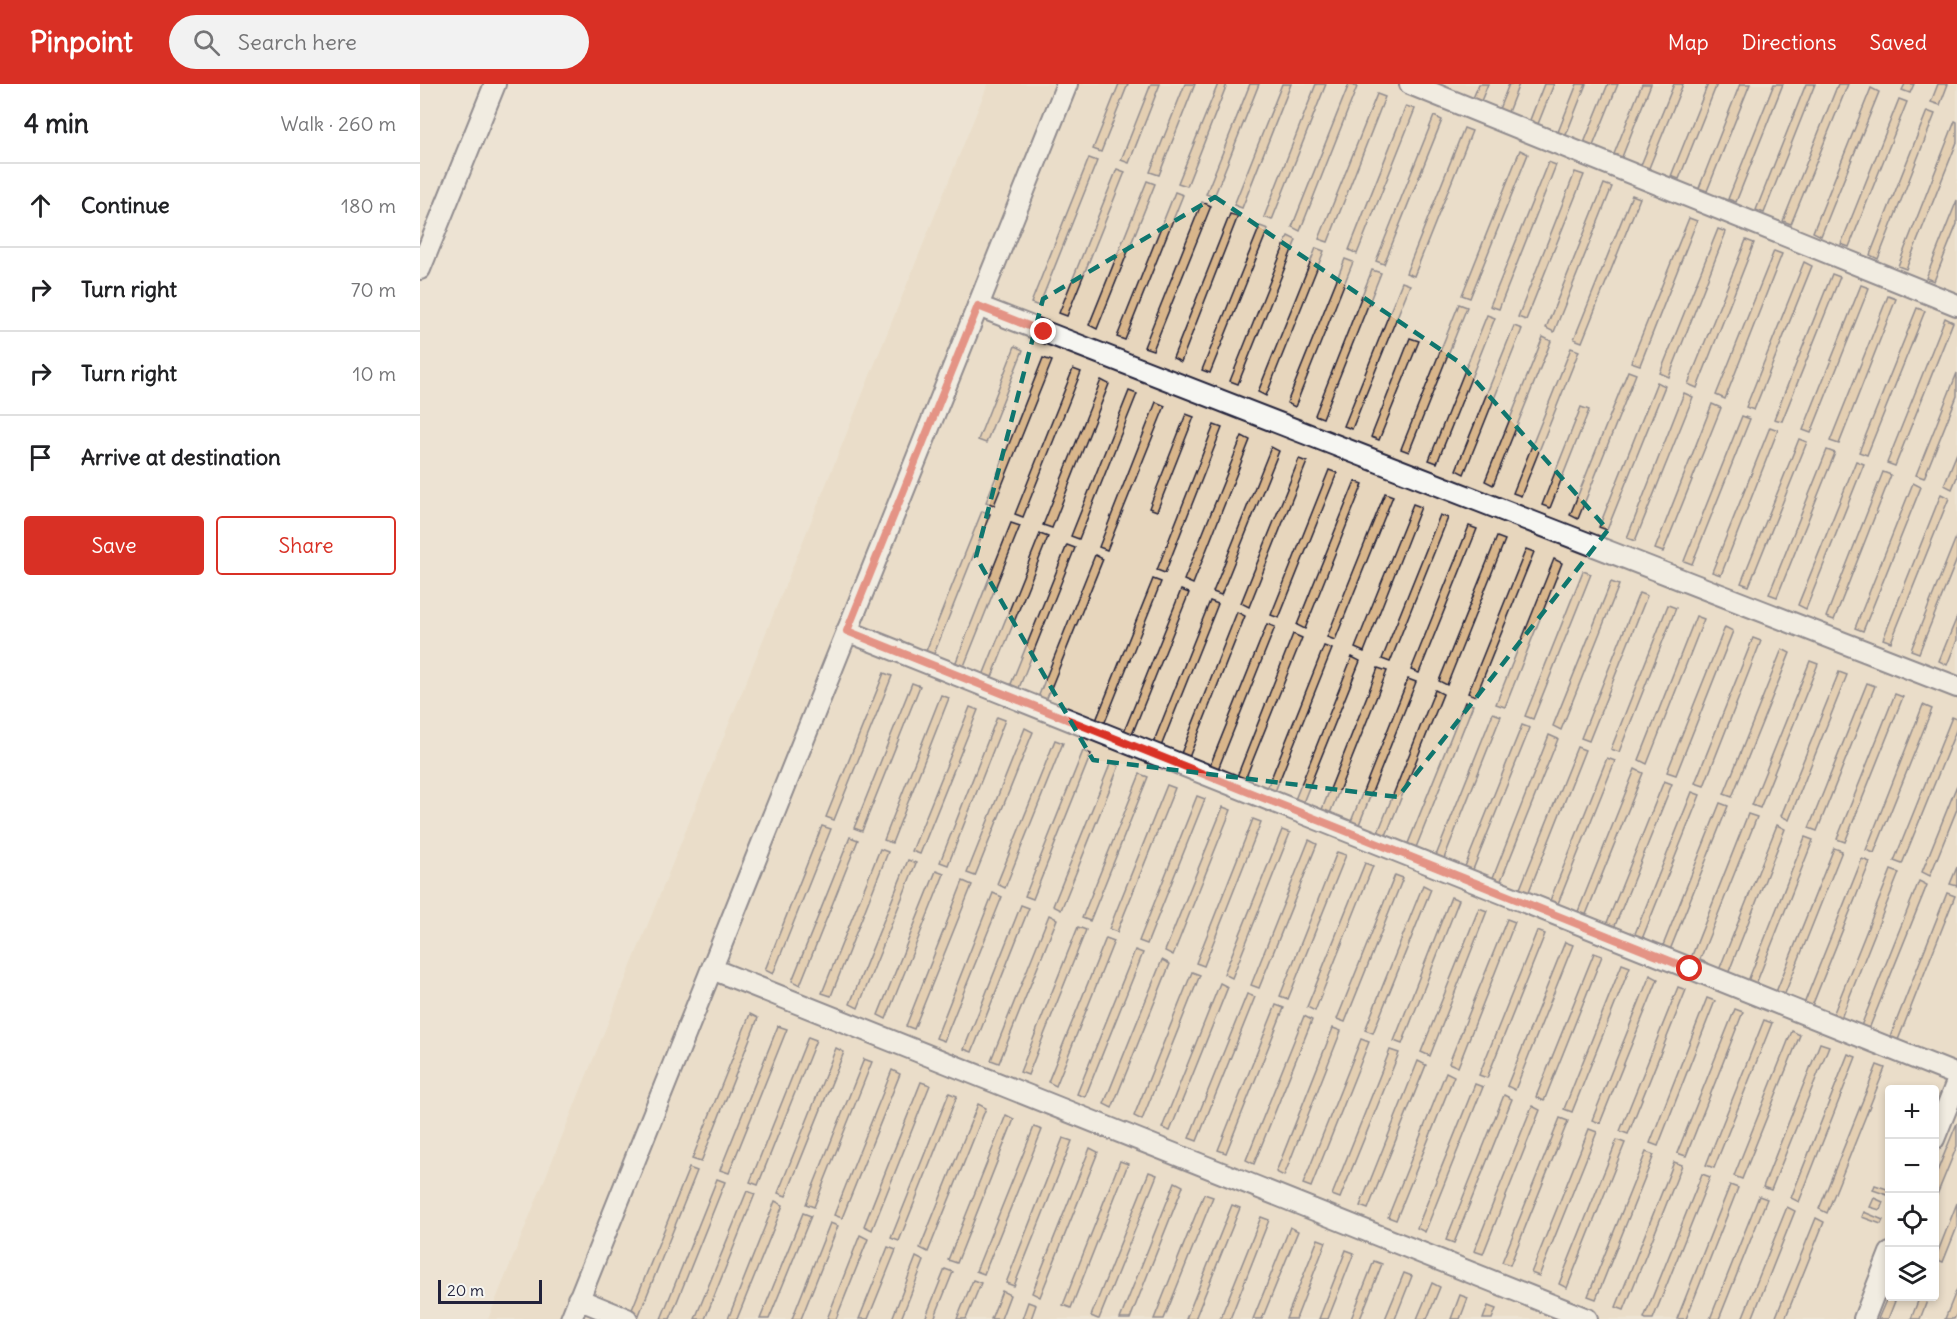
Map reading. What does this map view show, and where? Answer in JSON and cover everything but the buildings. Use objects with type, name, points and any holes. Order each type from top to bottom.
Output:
[{"type":"lane","points":[[420,269],[495,84]]},
{"type":"lane","points":[[571,1319],[1067,84]]},
{"type":"lane","points":[[1410,84],[1957,305]]},
{"type":"lane","points":[[978,306],[1957,687]]},
{"type":"lane","points":[[847,631],[1957,1075]]},
{"type":"lane","points":[[712,969],[1587,1319]]},
{"type":"lane","points":[[1939,1129],[1957,1082]]},
{"type":"lane","points":[[1864,1319],[1885,1266]]},
{"type":"lane","points":[[578,1299],[627,1319]]},
{"type":"highlighted area","points":[[1215,197],[1459,362],[1608,530],[1398,797],[1093,760],[976,557],[1043,299]]},
{"type":"shaded area","points":[[988,84],[1957,84],[1957,1319],[488,1319]]},
{"type":"route","points":[[1044,332],[978,306],[847,631],[1690,969]]}]
